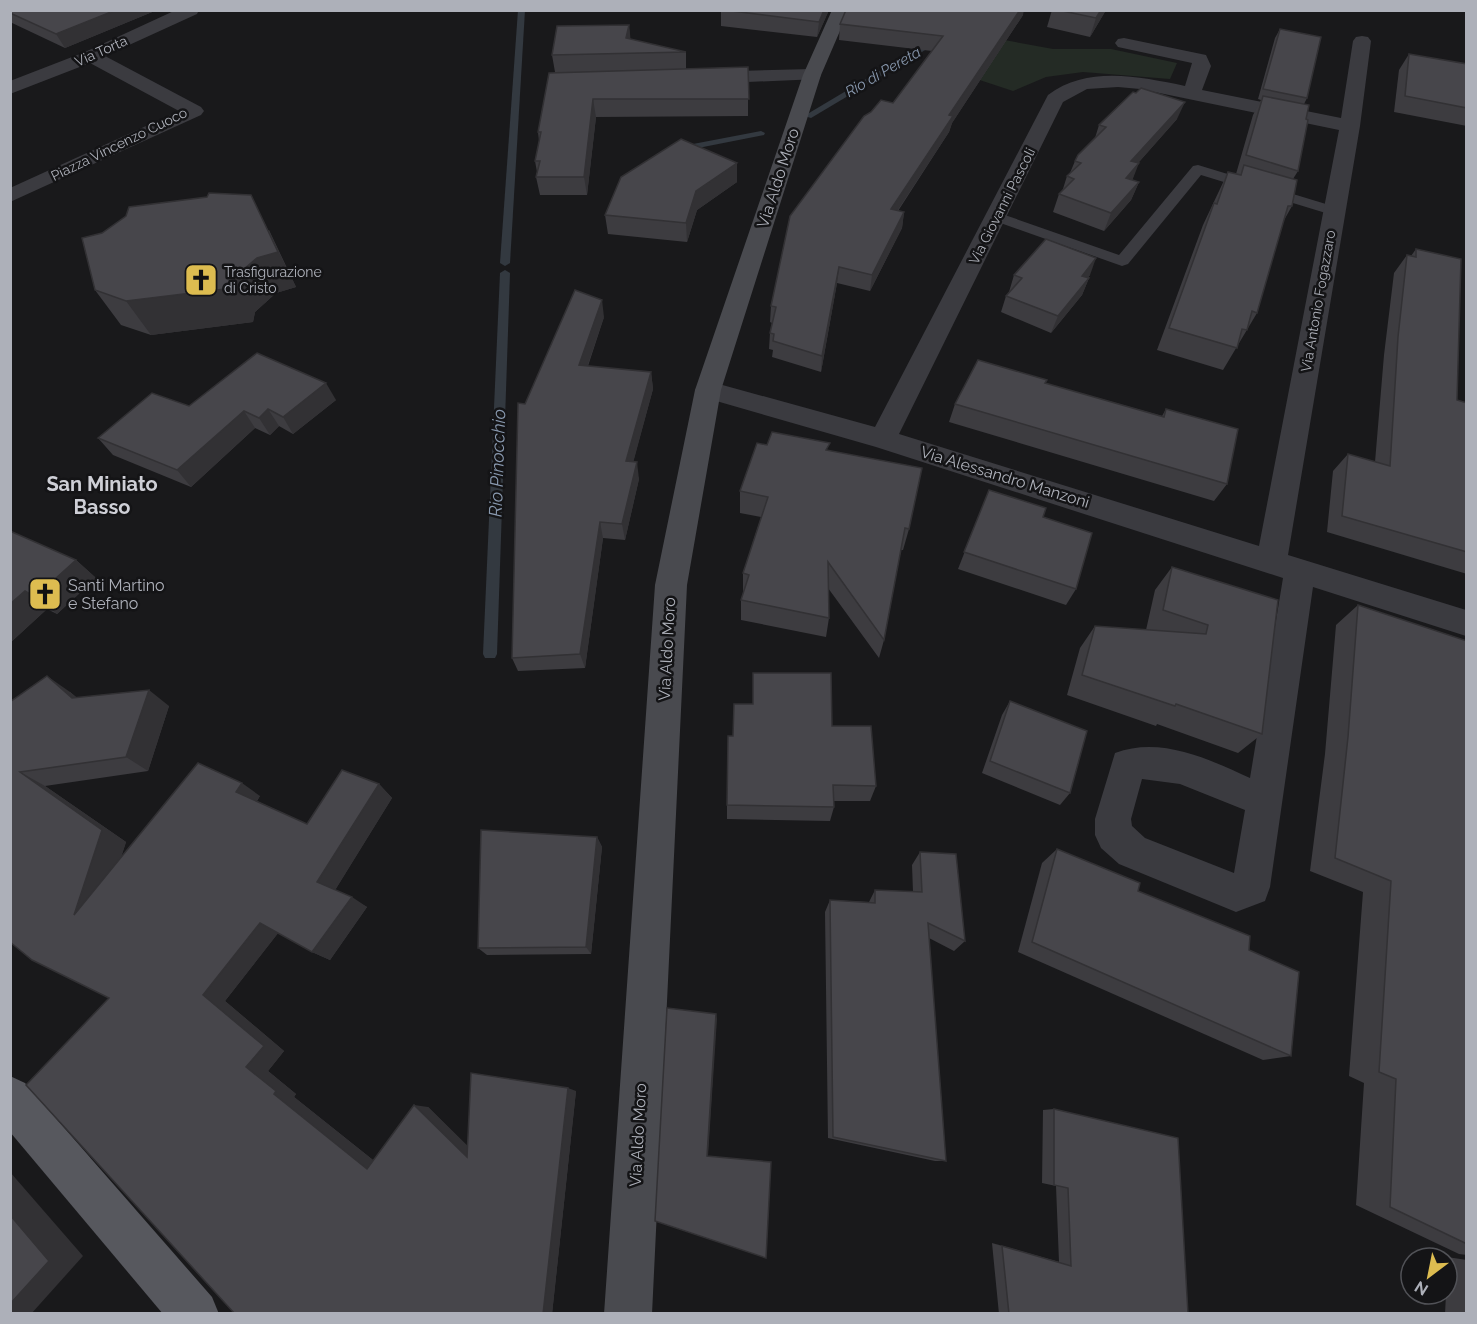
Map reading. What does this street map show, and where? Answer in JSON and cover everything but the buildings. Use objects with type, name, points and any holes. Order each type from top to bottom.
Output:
[{"type":"main road","name":"Via Aldo Moro","points":[[628,1314],[671,585],[708,390],[812,75],[841,10]]},
{"type":"main road","points":[[10,1098],[195,1314]]},
{"type":"street","name":"Via Torta","points":[[10,88],[91,56],[191,10]]},
{"type":"street","points":[[147,14],[165,22]]},
{"type":"street","name":"Via Antonio Fogazzaro","points":[[1286,565],[1334,211],[1350,126],[1362,41]]},
{"type":"street","points":[[1124,43],[1200,59],[1202,66],[1192,92]]},
{"type":"street","name":"Piazza Vincenzo Cuoco","points":[[10,196],[194,111],[91,56]]},
{"type":"street","points":[[686,78],[812,75]]},
{"type":"street","name":"Via Giovanni Pascoli","points":[[883,439],[1055,99],[1063,91],[1086,84],[1124,81],[1192,92],[1350,126]]},
{"type":"street","name":"Via Alessandro Manzoni","points":[[708,390],[883,439],[1467,624]]},
{"type":"street","points":[[1264,801],[1178,767],[1141,762],[1128,765],[1113,819],[1114,835],[1132,851],[1236,893],[1251,886],[1264,801],[1286,565]]},
{"type":"lane","points":[[997,217],[1122,261],[1198,169],[1334,211]]},
{"type":"shaded area","points":[[972,34],[1053,49],[1111,49],[1177,63],[1170,79],[1083,72],[1046,77],[1013,91],[925,62]]},
{"type":"waterway","name":"Rio Pinocchio","points":[[505,263],[522,10]]},
{"type":"waterway","name":"Rio di Pereta","points":[[808,116],[938,40]]},
{"type":"waterway","name":"Rio di Pereta","points":[[679,153],[696,146],[761,133]]},
{"type":"waterway","name":"Rio Pinocchio","points":[[490,654],[505,273]]},
{"type":"place","name":"Trasfigurazione di Cristo","points":[[201,280]]},
{"type":"place","name":"Santi Martino e Stefano","points":[[45,594]]},
{"type":"district","name":"San Miniato Basso","points":[[102,496]]}]
